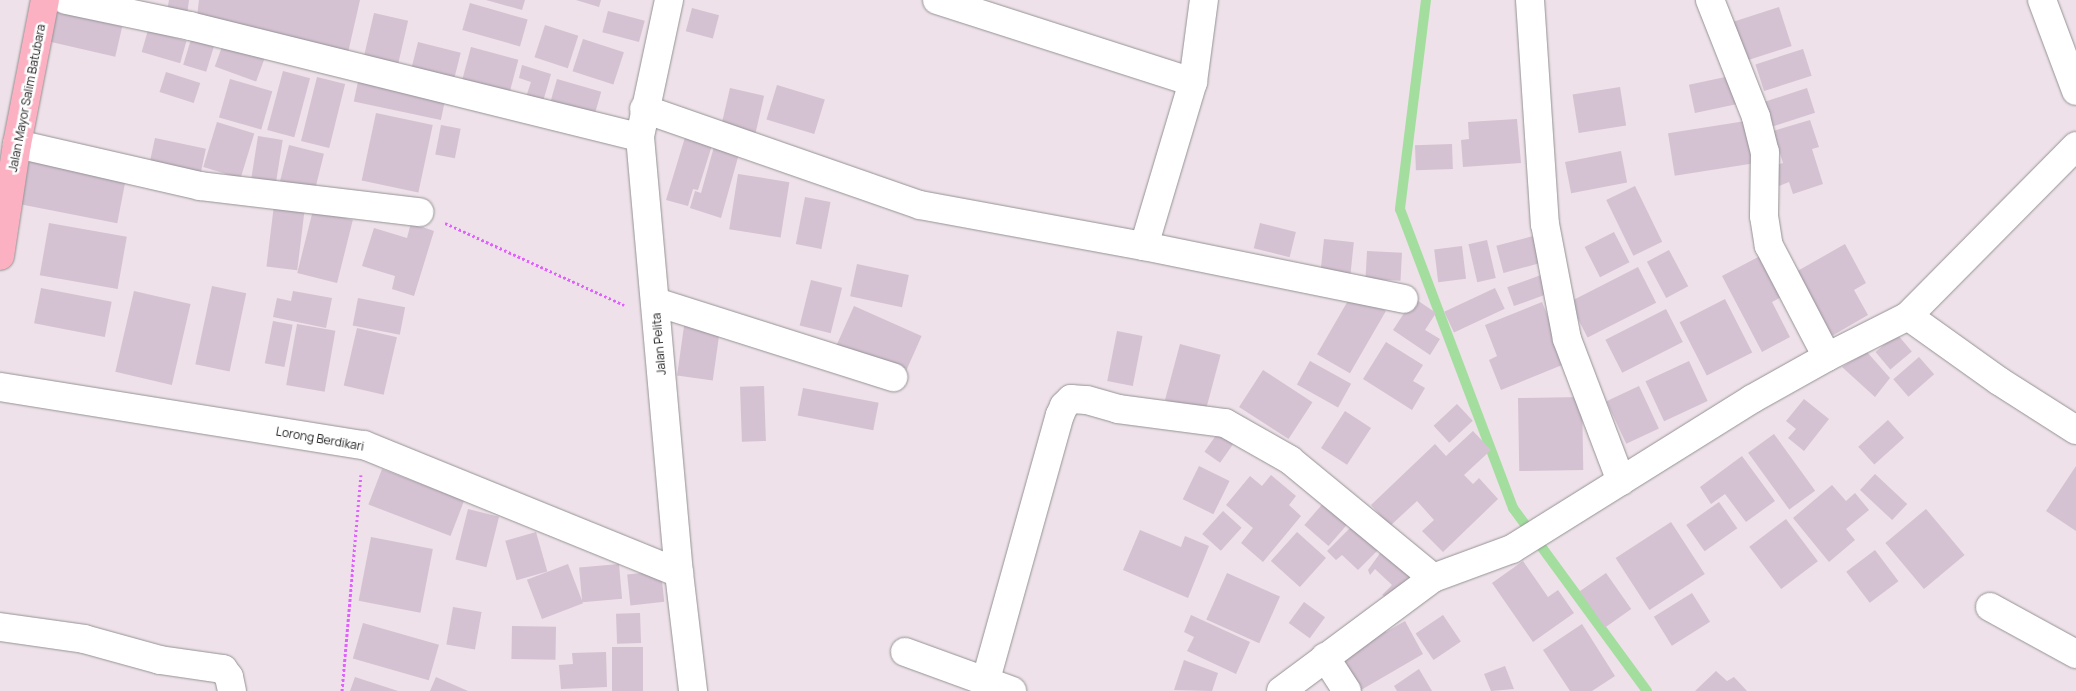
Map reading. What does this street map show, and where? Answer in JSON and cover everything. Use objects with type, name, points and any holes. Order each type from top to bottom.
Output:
[{"type":"street","name":"Jalan Mayor Salim Batubara","points":[[0,256],[17,144],[45,0]]},
{"type":"street","points":[[66,0],[190,26],[640,137]]},
{"type":"street","name":"Jalan Pelita","points":[[669,0],[644,109],[640,137],[679,572],[693,691]]},
{"type":"street","points":[[937,0],[1193,82]]},
{"type":"street","points":[[1144,246],[1193,82],[1204,0]]},
{"type":"street","points":[[1530,0],[1545,224],[1561,310],[1567,339],[1621,480]]},
{"type":"street","points":[[1710,0],[1756,117],[1766,152],[1764,216],[1770,246],[1827,357]]},
{"type":"street","points":[[2042,0],[2076,91]]},
{"type":"street","points":[[644,109],[920,205],[1144,246],[1404,299]]},
{"type":"street","points":[[17,144],[200,186],[420,212]]},
{"type":"street","points":[[1281,691],[1433,578],[1512,548],[1752,399],[1827,357],[1908,316],[2076,146]]},
{"type":"street","points":[[656,311],[893,377]]},
{"type":"street","points":[[1908,316],[1999,381],[2076,430]]},
{"type":"street","name":"Lorong Berdikari","points":[[0,387],[364,445],[679,572]]},
{"type":"street","points":[[985,683],[1060,416],[1064,406],[1071,399],[1087,400],[1118,409],[1225,423],[1290,460],[1433,578]]},
{"type":"street","points":[[1990,607],[2076,654]]},
{"type":"street","points":[[0,627],[84,639],[160,660],[222,669],[229,677],[232,691]]},
{"type":"street","points":[[905,652],[985,683],[1012,691]]},
{"type":"street","points":[[1325,657],[1347,691]]},
{"type":"path","points":[[420,212],[656,311]]},
{"type":"path","points":[[342,691],[364,445]]},
{"type":"building","points":[[169,0],[189,0],[187,15],[167,11]]},
{"type":"building","points":[[199,0],[360,0],[347,57],[196,25]]},
{"type":"building","points":[[486,0],[525,0],[522,10]]},
{"type":"building","points":[[576,0],[601,0],[599,7]]},
{"type":"building","points":[[470,3],[528,20],[520,46],[462,30]]},
{"type":"building","points":[[1779,7],[1792,46],[1742,62],[1730,23]]},
{"type":"building","points":[[692,8],[719,15],[713,38],[686,31]]},
{"type":"building","points":[[55,11],[122,27],[115,57],[48,41]]},
{"type":"building","points":[[608,11],[645,21],[639,42],[602,32]]},
{"type":"building","points":[[374,13],[408,21],[398,66],[364,58]]},
{"type":"building","points":[[545,25],[578,36],[568,68],[534,57]]},
{"type":"building","points":[[148,30],[186,41],[180,63],[142,52]]},
{"type":"building","points":[[192,36],[215,43],[206,72],[183,65]]},
{"type":"building","points":[[583,39],[624,52],[613,85],[572,71]]},
{"type":"building","points":[[418,42],[461,53],[452,86],[410,75]]},
{"type":"building","points":[[223,44],[264,59],[256,82],[215,67]]},
{"type":"building","points":[[471,47],[518,60],[508,96],[461,84]]},
{"type":"building","points":[[1803,49],[1812,76],[1764,91],[1755,64]]},
{"type":"building","points":[[522,65],[551,74],[542,105],[525,100],[531,82],[519,78]]},
{"type":"building","points":[[283,71],[310,78],[294,137],[267,130]]},
{"type":"building","points":[[166,72],[200,83],[194,103],[160,92]]},
{"type":"building","points":[[1730,76],[1736,104],[1695,113],[1689,85]]},
{"type":"building","points":[[317,77],[345,84],[329,148],[301,141]]},
{"type":"building","points":[[359,77],[446,96],[441,120],[354,101]]},
{"type":"building","points":[[230,79],[272,91],[261,130],[219,117]]},
{"type":"building","points":[[557,79],[601,92],[593,120],[549,107]]},
{"type":"building","points":[[777,85],[825,100],[814,134],[766,119]]},
{"type":"building","points":[[1620,87],[1626,126],[1579,133],[1573,95]]},
{"type":"building","points":[[730,88],[764,96],[754,139],[720,131]]},
{"type":"building","points":[[1807,88],[1815,113],[1771,127],[1763,102]]},
{"type":"building","points":[[376,113],[433,125],[418,193],[362,180]]},
{"type":"building","points":[[1517,119],[1521,163],[1463,167],[1461,140],[1469,139],[1468,122]]},
{"type":"building","points":[[1752,120],[1759,162],[1675,176],[1668,133]]},
{"type":"building","points":[[1810,120],[1819,147],[1812,149],[1823,184],[1793,194],[1789,182],[1779,186],[1773,166],[1783,163],[1773,131]]},
{"type":"building","points":[[217,122],[254,133],[241,178],[203,167]]},
{"type":"building","points":[[441,125],[461,129],[455,158],[435,154]]},
{"type":"building","points":[[686,134],[713,142],[698,190],[693,189],[688,206],[666,200]]},
{"type":"building","points":[[258,136],[283,140],[276,181],[251,177]]},
{"type":"building","points":[[717,136],[742,143],[721,218],[690,208],[695,191],[701,193]]},
{"type":"building","points":[[155,138],[206,149],[200,178],[149,167]]},
{"type":"building","points":[[1452,144],[1453,169],[1416,170],[1415,145]]},
{"type":"building","points":[[289,145],[324,154],[315,190],[280,181]]},
{"type":"building","points":[[1621,151],[1627,182],[1571,193],[1565,162]]},
{"type":"building","points":[[29,153],[127,172],[117,223],[19,204]]},
{"type":"building","points":[[738,174],[789,182],[781,237],[729,229]]},
{"type":"building","points":[[1635,186],[1662,242],[1633,256],[1606,200]]},
{"type":"building","points":[[805,197],[831,202],[821,249],[796,244]]},
{"type":"building","points":[[274,205],[305,209],[297,270],[266,267]]},
{"type":"building","points":[[313,210],[353,220],[337,283],[297,273]]},
{"type":"building","points":[[49,223],[127,237],[118,289],[40,275]]},
{"type":"building","points":[[411,223],[434,231],[414,296],[392,289],[395,276],[362,266],[374,228],[407,238]]},
{"type":"building","points":[[1260,223],[1296,232],[1290,257],[1254,248]]},
{"type":"building","points":[[1614,232],[1629,262],[1600,277],[1585,247]]},
{"type":"building","points":[[1533,236],[1540,263],[1504,273],[1496,246]]},
{"type":"building","points":[[1324,239],[1354,242],[1350,278],[1320,275]]},
{"type":"building","points":[[1487,240],[1496,278],[1477,282],[1468,244]]},
{"type":"building","points":[[1845,244],[1866,283],[1854,290],[1868,315],[1830,337],[1794,273]]},
{"type":"building","points":[[1462,246],[1466,279],[1438,282],[1434,249]]},
{"type":"building","points":[[1669,250],[1688,286],[1666,298],[1647,262]]},
{"type":"building","points":[[1367,251],[1402,253],[1400,281],[1366,279]]},
{"type":"building","points":[[1762,255],[1783,296],[1772,302],[1790,337],[1762,352],[1722,276]]},
{"type":"building","points":[[857,264],[909,275],[902,307],[850,296]]},
{"type":"building","points":[[1638,267],[1656,303],[1588,338],[1569,302]]},
{"type":"building","points":[[1541,275],[1548,294],[1514,306],[1507,287]]},
{"type":"building","points":[[811,280],[842,288],[831,333],[800,326]]},
{"type":"building","points":[[212,286],[246,293],[230,372],[195,364]]},
{"type":"building","points":[[41,288],[112,302],[105,337],[34,323]]},
{"type":"building","points":[[1495,288],[1505,309],[1454,333],[1444,312]]},
{"type":"building","points":[[134,291],[191,304],[172,385],[115,372]]},
{"type":"building","points":[[293,291],[332,298],[326,328],[273,317],[277,298],[291,301]]},
{"type":"building","points":[[1353,292],[1386,311],[1350,373],[1317,354]]},
{"type":"building","points":[[358,298],[405,307],[400,335],[353,325]]},
{"type":"building","points":[[1414,298],[1436,313],[1425,330],[1440,339],[1430,355],[1393,330]]},
{"type":"building","points":[[1725,299],[1752,352],[1707,376],[1680,322]]},
{"type":"building","points":[[1542,302],[1567,363],[1501,390],[1489,360],[1497,356],[1485,325]]},
{"type":"building","points":[[854,306],[922,336],[901,382],[834,352]]},
{"type":"building","points":[[1666,309],[1683,342],[1622,373],[1605,340]]},
{"type":"building","points":[[686,312],[722,317],[713,380],[677,375]]},
{"type":"building","points":[[273,321],[293,325],[284,367],[265,363]]},
{"type":"building","points":[[297,324],[335,331],[325,392],[286,385]]},
{"type":"building","points":[[357,328],[397,337],[384,395],[344,385]]},
{"type":"building","points":[[1117,331],[1143,336],[1133,386],[1107,381]]},
{"type":"building","points":[[1897,334],[1912,352],[1890,370],[1876,352]]},
{"type":"building","points":[[1386,342],[1423,365],[1413,381],[1425,388],[1412,410],[1363,379]]},
{"type":"building","points":[[1180,344],[1221,355],[1206,411],[1165,400]]},
{"type":"building","points":[[1867,352],[1890,378],[1875,397],[1842,367]]},
{"type":"building","points":[[1919,357],[1934,374],[1908,397],[1893,379]]},
{"type":"building","points":[[1310,361],[1351,384],[1338,407],[1297,385]]},
{"type":"building","points":[[1689,361],[1708,401],[1664,421],[1645,381]]},
{"type":"building","points":[[1263,370],[1312,402],[1289,439],[1239,407]]},
{"type":"building","points":[[764,386],[766,441],[742,442],[740,387]]},
{"type":"building","points":[[1639,386],[1659,429],[1626,444],[1606,401]]},
{"type":"building","points":[[803,388],[879,403],[873,430],[798,415]]},
{"type":"building","points":[[1582,397],[1583,470],[1519,471],[1518,398]]},
{"type":"building","points":[[1804,399],[1829,419],[1804,451],[1788,438],[1796,429],[1786,421]]},
{"type":"building","points":[[1457,404],[1473,421],[1449,443],[1434,426]]},
{"type":"building","points":[[1345,411],[1371,428],[1347,465],[1321,448]]},
{"type":"building","points":[[1888,420],[1904,438],[1874,465],[1858,447]]},
{"type":"building","points":[[1224,424],[1240,435],[1220,463],[1204,452]]},
{"type":"building","points":[[1473,431],[1491,450],[1464,475],[1473,484],[1479,478],[1498,499],[1443,552],[1422,531],[1434,520],[1417,501],[1390,526],[1371,505],[1435,444],[1446,456]]},
{"type":"building","points":[[1774,434],[1815,491],[1789,509],[1748,453]]},
{"type":"building","points":[[1742,456],[1775,501],[1746,522],[1725,494],[1711,504],[1700,487]]},
{"type":"building","points":[[1199,466],[1230,481],[1213,514],[1183,499]]},
{"type":"building","points":[[2076,466],[2076,531],[2046,511]]},
{"type":"building","points":[[382,469],[464,501],[451,536],[368,504]]},
{"type":"building","points":[[1875,474],[1907,504],[1892,520],[1860,490]]},
{"type":"building","points":[[1271,475],[1296,496],[1289,505],[1301,516],[1263,562],[1241,543],[1253,528],[1226,505],[1250,476],[1262,486]]},
{"type":"building","points":[[1832,485],[1846,501],[1855,493],[1869,510],[1846,529],[1855,540],[1829,562],[1793,518]]},
{"type":"building","points":[[1326,500],[1350,521],[1329,546],[1304,525]]},
{"type":"building","points":[[1719,502],[1737,528],[1705,551],[1686,525]]},
{"type":"building","points":[[468,509],[499,517],[486,567],[455,559]]},
{"type":"building","points":[[1926,509],[1965,555],[1924,589],[1885,543]]},
{"type":"building","points":[[1223,511],[1242,528],[1221,551],[1202,534]]},
{"type":"building","points":[[1786,519],[1818,561],[1781,589],[1749,547]]},
{"type":"building","points":[[1356,522],[1381,547],[1358,570],[1342,555],[1336,560],[1327,551]]},
{"type":"building","points":[[1671,522],[1705,574],[1649,610],[1616,558]]},
{"type":"building","points":[[1140,530],[1181,547],[1185,536],[1209,546],[1188,598],[1123,570]]},
{"type":"building","points":[[536,532],[547,571],[517,580],[505,541]]},
{"type":"building","points":[[1297,532],[1326,558],[1300,587],[1271,561]]},
{"type":"building","points":[[371,537],[433,549],[420,613],[359,601]]},
{"type":"building","points":[[1386,545],[1421,573],[1386,597],[1382,595],[1392,585],[1375,569],[1370,575],[1368,570]]},
{"type":"building","points":[[1875,550],[1898,581],[1870,603],[1846,572]]},
{"type":"building","points":[[1523,561],[1548,597],[1558,590],[1574,613],[1533,642],[1492,583]]},
{"type":"building","points":[[568,564],[583,603],[542,619],[527,580]]},
{"type":"building","points":[[619,564],[622,599],[582,602],[579,567]]},
{"type":"building","points":[[661,571],[664,602],[630,605],[627,575]]},
{"type":"building","points":[[1227,573],[1280,597],[1259,643],[1206,620]]},
{"type":"building","points":[[1606,573],[1631,609],[1605,627],[1580,591]]},
{"type":"building","points":[[1692,593],[1710,622],[1672,646],[1654,617]]},
{"type":"building","points":[[1304,602],[1325,617],[1310,638],[1289,623]]},
{"type":"building","points":[[453,607],[482,612],[475,649],[446,644]]},
{"type":"building","points":[[640,613],[641,643],[617,644],[616,614]]},
{"type":"building","points":[[1191,615],[1250,642],[1236,674],[1187,651],[1194,637],[1184,632]]},
{"type":"building","points":[[1443,615],[1461,642],[1434,660],[1416,633]]},
{"type":"building","points":[[1405,621],[1423,654],[1361,690],[1342,658],[1384,628],[1386,632]]},
{"type":"building","points":[[363,623],[439,645],[429,680],[353,659]]},
{"type":"building","points":[[1582,624],[1615,676],[1592,691],[1570,691],[1543,650]]},
{"type":"building","points":[[512,626],[556,627],[555,660],[511,659]]},
{"type":"building","points":[[612,647],[643,647],[643,691],[612,691]]},
{"type":"building","points":[[606,652],[607,687],[561,689],[559,665],[573,664],[572,653]]},
{"type":"building","points":[[1184,660],[1218,673],[1212,691],[1174,690]]},
{"type":"building","points":[[1505,666],[1514,689],[1491,691],[1484,674]]},
{"type":"building","points":[[1419,669],[1432,691],[1397,691],[1394,686]]},
{"type":"building","points":[[1716,671],[1727,681],[1734,677],[1747,691],[1695,691]]},
{"type":"building","points":[[355,677],[398,691],[350,691]]},
{"type":"building","points":[[436,677],[468,691],[430,691]]},
{"type":"waterway","points":[[1426,0],[1400,209],[1513,508],[1647,691]]}]
